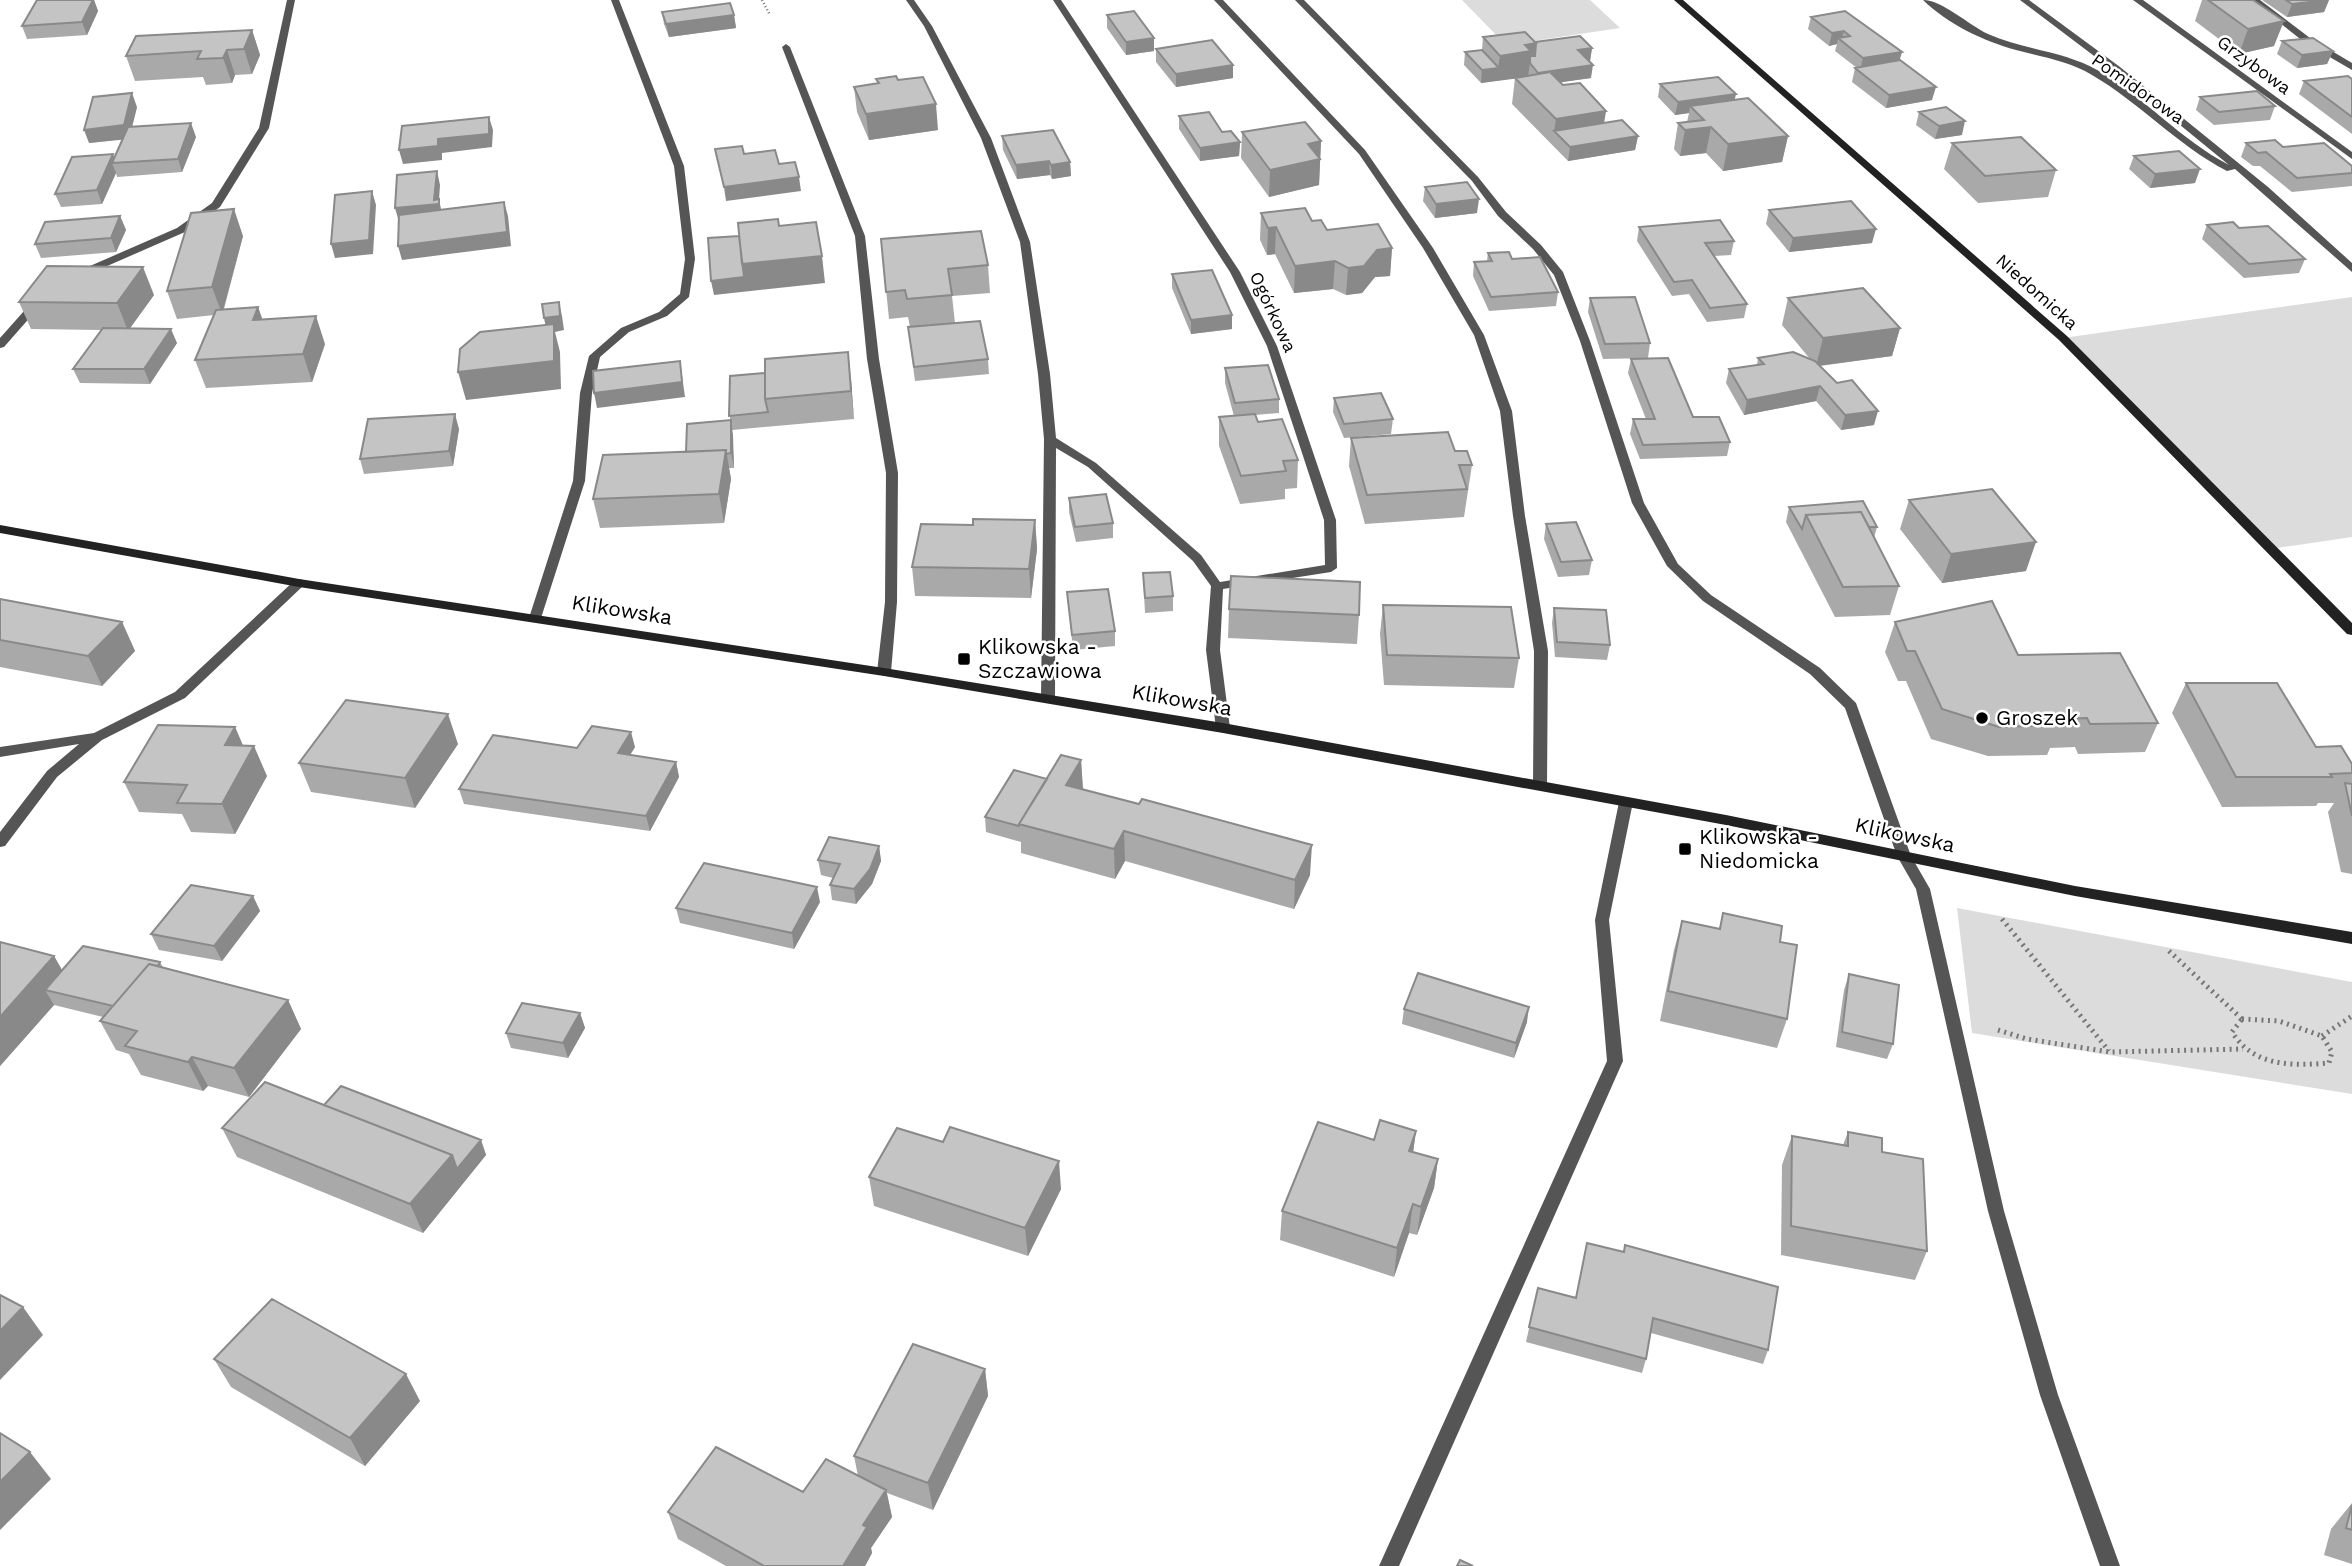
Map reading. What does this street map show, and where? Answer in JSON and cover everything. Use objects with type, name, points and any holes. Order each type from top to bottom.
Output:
[{"type":"street","points":[[68,281],[181,230],[216,205],[264,128],[291,0]]},
{"type":"street","points":[[535,618],[579,481],[586,393],[595,356],[625,330],[663,314],[685,295],[690,259],[679,166],[615,0]]},
{"type":"street","points":[[910,0],[928,26],[986,138],[1025,242],[1044,374],[1050,439],[1048,699]]},
{"type":"street","name":"Ogórkowa","points":[[1057,0],[1235,272],[1272,345],[1330,520],[1331,568],[1217,586]]},
{"type":"street","points":[[1218,0],[1362,152],[1429,248],[1479,335],[1506,411],[1519,516],[1541,651],[1540,785]]},
{"type":"street","points":[[1299,0],[1475,179],[1502,214],[1537,247],[1559,274],[1585,341],[1639,503],[1673,566],[1707,598],[1815,671],[1851,706],[1904,856],[1923,889],[1996,1210],[2041,1369],[2110,1566]]},
{"type":"street","name":"Niedomicka","points":[[1678,0],[2063,338],[2352,631]]},
{"type":"street","name":"Pomidorowa","points":[[1927,0],[1957,22],[1993,39],[2065,60],[2094,72],[2208,159],[2250,178]]},
{"type":"street","name":"Pomidorowa","points":[[2024,0],[2117,69],[2250,178],[2352,269]]},
{"type":"street","name":"Grzybowa","points":[[2137,0],[2352,156]]},
{"type":"street","points":[[2255,0],[2306,40],[2352,67]]},
{"type":"street","points":[[786,47],[860,236],[873,359],[892,473],[891,602],[884,672]]},
{"type":"street","points":[[0,345],[37,303],[47,296]]},
{"type":"street","points":[[1050,439],[1092,465],[1197,558],[1217,586],[1213,650],[1223,728]]},
{"type":"street","name":"Klikowska","points":[[0,529],[299,583],[884,672],[1223,728],[1540,785],[2075,891],[2352,938]]},
{"type":"street","points":[[0,842],[52,774],[97,737],[180,695],[299,583]]},
{"type":"street","points":[[0,752],[97,737]]},
{"type":"street","points":[[1388,1566],[1615,1061],[1602,920],[1626,802]]},
{"type":"path","points":[[1997,912],[2110,1052]]},
{"type":"path","points":[[1951,1016],[2027,1039],[2110,1052],[2243,1049],[2273,1061],[2300,1066],[2329,1063],[2332,1052],[2322,1036],[2279,1021],[2242,1019],[2167,948]]},
{"type":"path","points":[[2322,1036],[2352,1016]]},
{"type":"path","points":[[2242,1019],[2232,1032],[2243,1049]]},
{"type":"shaded area","points":[[1462,0],[1590,0],[1620,28],[1506,45]]},
{"type":"shaded area","points":[[2352,297],[2352,537],[2270,549],[2063,338]]},
{"type":"shaded area","points":[[1957,908],[2352,982],[2352,1094],[1972,1033]]},
{"type":"building","points":[[37,0],[93,0],[82,22],[22,26]]},
{"type":"building","points":[[2208,0],[2253,0],[2284,21],[2248,29]]},
{"type":"building","points":[[2286,0],[2327,0],[2292,4]]},
{"type":"building","points":[[730,3],[734,15],[666,24],[662,12]]},
{"type":"building","points":[[1134,11],[1154,38],[1126,42],[1107,15]]},
{"type":"building","points":[[1845,11],[1902,52],[1863,58],[1838,38],[1850,36],[1844,31],[1832,33],[1811,17]]},
{"type":"building","points":[[252,30],[244,49],[227,50],[223,58],[197,59],[201,51],[126,56],[136,36]]},
{"type":"building","points":[[1525,32],[1536,43],[1525,45],[1531,51],[1500,56],[1483,37]]},
{"type":"building","points":[[1580,36],[1592,48],[1578,50],[1593,65],[1538,73],[1530,63],[1530,56],[1535,56],[1535,42]]},
{"type":"building","points":[[2313,38],[2333,51],[2302,55],[2282,41]]},
{"type":"building","points":[[1212,40],[1233,65],[1176,74],[1156,49]]},
{"type":"building","points":[[1482,50],[1499,68],[1482,70],[1465,52]]},
{"type":"building","points":[[1900,60],[1936,87],[1889,95],[1855,68]]},
{"type":"building","points":[[1550,72],[1563,85],[1580,83],[1606,111],[1556,119],[1515,78]]},
{"type":"building","points":[[896,76],[898,80],[923,77],[936,104],[866,114],[854,87],[879,83],[876,79]]},
{"type":"building","points":[[2348,76],[2352,79],[2352,117],[2304,81]]},
{"type":"building","points":[[1718,77],[1736,94],[1678,102],[1660,84]]},
{"type":"building","points":[[2257,91],[2275,106],[2219,112],[2200,97]]},
{"type":"building","points":[[132,93],[124,125],[84,130],[93,97]]},
{"type":"building","points":[[1748,98],[1788,136],[1728,144],[1711,127],[1685,130],[1678,123],[1704,120],[1690,106]]},
{"type":"building","points":[[1946,107],[1965,121],[1939,126],[1919,112]]},
{"type":"building","points":[[1209,112],[1222,132],[1231,131],[1240,142],[1200,148],[1179,116]]},
{"type":"building","points":[[489,117],[489,134],[438,139],[438,146],[399,150],[402,126]]},
{"type":"building","points":[[1622,120],[1638,136],[1570,147],[1554,131]]},
{"type":"building","points":[[1305,122],[1321,141],[1308,144],[1320,159],[1270,170],[1242,132]]},
{"type":"building","points":[[191,123],[178,159],[112,163],[128,127]]},
{"type":"building","points":[[1053,130],[1070,162],[1051,165],[1049,161],[1016,165],[1002,136]]},
{"type":"building","points":[[2021,137],[2056,170],[1985,176],[1952,143]]},
{"type":"building","points":[[2275,140],[2283,147],[2324,143],[2352,166],[2352,173],[2297,178],[2266,152],[2258,153],[2246,143]]},
{"type":"building","points":[[742,146],[744,154],[775,150],[779,164],[795,162],[799,177],[724,187],[715,149]]},
{"type":"building","points":[[2179,151],[2200,169],[2155,174],[2134,156]]},
{"type":"building","points":[[113,154],[97,190],[55,194],[72,157]]},
{"type":"building","points":[[437,171],[434,200],[439,199],[439,204],[395,208],[397,175]]},
{"type":"building","points":[[1467,182],[1479,199],[1436,204],[1425,187]]},
{"type":"building","points":[[372,191],[369,240],[331,244],[335,195]]},
{"type":"building","points":[[1851,201],[1876,229],[1793,238],[1769,210]]},
{"type":"building","points":[[504,202],[507,232],[398,246],[399,215]]},
{"type":"building","points":[[1305,208],[1312,221],[1321,220],[1327,230],[1378,224],[1392,248],[1377,250],[1364,266],[1348,268],[1335,261],[1295,266],[1276,227],[1268,228],[1261,213]]},
{"type":"building","points":[[234,209],[212,287],[167,291],[191,213]]},
{"type":"building","points":[[120,216],[111,238],[35,244],[45,222]]},
{"type":"building","points":[[778,219],[779,226],[816,222],[822,256],[742,264],[738,223]]},
{"type":"building","points":[[1720,220],[1734,241],[1705,243],[1747,304],[1710,308],[1692,280],[1674,282],[1639,227]]},
{"type":"building","points":[[2233,222],[2239,228],[2268,226],[2305,259],[2249,264],[2207,225]]},
{"type":"building","points":[[981,231],[988,265],[948,269],[952,295],[907,299],[905,290],[886,292],[881,239]]},
{"type":"building","points":[[739,236],[744,277],[711,281],[708,238]]},
{"type":"building","points":[[1509,252],[1512,259],[1540,257],[1558,292],[1491,297],[1474,262],[1492,261],[1488,253]]},
{"type":"building","points":[[47,266],[143,267],[117,303],[19,302]]},
{"type":"building","points":[[1212,270],[1232,315],[1191,320],[1172,274]]},
{"type":"building","points":[[1863,288],[1900,328],[1823,338],[1788,298]]},
{"type":"building","points":[[1635,297],[1650,343],[1605,344],[1590,298]]},
{"type":"building","points":[[559,302],[560,316],[544,318],[542,304]]},
{"type":"building","points":[[258,307],[253,320],[316,316],[303,354],[195,360],[216,310]]},
{"type":"building","points":[[980,321],[988,359],[914,367],[908,327]]},
{"type":"building","points":[[554,324],[554,361],[458,372],[460,349],[480,332]]},
{"type":"building","points":[[103,328],[171,329],[144,369],[73,369]]},
{"type":"building","points":[[848,352],[851,391],[765,399],[765,359]]},
{"type":"building","points":[[1793,352],[1815,361],[1837,383],[1852,380],[1878,411],[1845,415],[1820,386],[1747,400],[1729,369],[1764,364],[1758,358]]},
{"type":"building","points":[[1668,358],[1693,417],[1719,417],[1730,442],[1643,445],[1633,419],[1655,419],[1631,359]]},
{"type":"building","points":[[680,361],[682,382],[594,393],[593,371]]},
{"type":"building","points":[[1268,365],[1279,399],[1235,403],[1225,368]]},
{"type":"building","points":[[765,373],[768,412],[729,416],[730,376]]},
{"type":"building","points":[[1381,393],[1393,419],[1344,424],[1334,398]]},
{"type":"building","points":[[455,414],[449,451],[360,459],[368,419]]},
{"type":"building","points":[[1255,414],[1258,422],[1282,419],[1298,460],[1283,461],[1286,471],[1241,476],[1219,417]]},
{"type":"building","points":[[731,420],[731,453],[726,454],[726,450],[686,452],[687,424]]},
{"type":"building","points":[[1448,432],[1455,451],[1467,451],[1472,465],[1459,465],[1467,489],[1367,495],[1351,438]]},
{"type":"building","points":[[726,450],[719,494],[593,499],[603,455]]},
{"type":"building","points":[[1992,489],[2036,542],[1951,554],[1909,500]]},
{"type":"building","points":[[1106,494],[1113,523],[1075,527],[1069,498]]},
{"type":"building","points":[[1863,501],[1877,527],[1869,527],[1861,512],[1806,515],[1802,529],[1789,507]]},
{"type":"building","points":[[1861,512],[1899,586],[1843,587],[1806,515]]},
{"type":"building","points":[[973,519],[1035,520],[1029,569],[912,567],[921,524],[973,525]]},
{"type":"building","points":[[1576,522],[1592,560],[1561,562],[1546,524]]},
{"type":"building","points":[[1170,572],[1173,596],[1145,598],[1143,573]]},
{"type":"building","points":[[1231,576],[1360,582],[1359,615],[1229,609]]},
{"type":"building","points":[[1108,589],[1115,631],[1072,635],[1067,592]]},
{"type":"building","points":[[0,599],[122,622],[88,656],[0,640]]},
{"type":"building","points":[[1992,601],[2018,655],[2120,653],[2158,723],[2090,724],[2087,718],[2055,719],[2059,725],[1999,727],[1942,709],[1915,651],[1907,651],[1895,622]]},
{"type":"building","points":[[1383,605],[1511,607],[1519,658],[1387,655]]},
{"type":"building","points":[[1554,608],[1606,610],[1610,645],[1557,642]]},
{"type":"building","points":[[2186,683],[2277,683],[2316,747],[2341,746],[2352,764],[2352,773],[2330,774],[2332,777],[2236,777]]},
{"type":"building","points":[[346,700],[448,714],[405,778],[299,763]]},
{"type":"building","points":[[158,725],[235,727],[225,745],[254,746],[222,804],[177,803],[187,785],[124,782]]},
{"type":"building","points":[[592,726],[631,732],[618,753],[676,762],[646,816],[459,789],[493,735],[577,748]]},
{"type":"building","points":[[1061,755],[1081,760],[1066,785],[1139,804],[1142,799],[1312,845],[1295,880],[1124,831],[1114,849],[1019,824]]},
{"type":"building","points":[[1014,770],[1047,779],[1019,826],[985,817]]},
{"type":"building","points":[[2345,783],[2352,784],[2352,816]]},
{"type":"building","points":[[829,837],[879,846],[870,869],[854,889],[830,885],[840,864],[818,860]]},
{"type":"building","points":[[704,863],[817,887],[792,933],[676,908]]},
{"type":"building","points":[[191,885],[253,896],[214,946],[151,934]]},
{"type":"building","points":[[1723,913],[1782,926],[1780,942],[1797,945],[1787,1019],[1668,991],[1682,921],[1720,929]]},
{"type":"building","points":[[0,942],[54,956],[0,1017]]},
{"type":"building","points":[[83,946],[160,962],[158,966],[149,964],[113,1006],[45,990]]},
{"type":"building","points":[[149,964],[288,1000],[234,1068],[192,1057],[188,1062],[125,1046],[137,1031],[100,1021]]},
{"type":"building","points":[[1418,973],[1529,1007],[1516,1043],[1404,1009]]},
{"type":"building","points":[[1849,974],[1899,985],[1893,1044],[1842,1032]]},
{"type":"building","points":[[522,1003],[580,1013],[563,1043],[506,1033]]},
{"type":"building","points":[[265,1082],[452,1155],[410,1204],[222,1128]]},
{"type":"building","points":[[341,1086],[481,1140],[457,1169],[452,1155],[324,1105]]},
{"type":"building","points":[[1380,1120],[1416,1131],[1409,1151],[1438,1159],[1421,1207],[1413,1204],[1397,1248],[1282,1211],[1318,1122],[1374,1140]]},
{"type":"building","points":[[950,1127],[1059,1161],[1025,1228],[869,1177],[897,1128],[943,1142]]},
{"type":"building","points":[[1848,1132],[1882,1138],[1882,1152],[1923,1159],[1927,1251],[1791,1226],[1792,1136],[1848,1146]]},
{"type":"building","points":[[1587,1243],[1624,1252],[1625,1245],[1778,1287],[1768,1350],[1653,1318],[1646,1359],[1529,1327],[1538,1288],[1576,1298]]},
{"type":"building","points":[[0,1295],[23,1307],[0,1331]]},
{"type":"building","points":[[272,1299],[406,1374],[350,1438],[214,1359]]},
{"type":"building","points":[[913,1344],[985,1369],[928,1483],[854,1456]]},
{"type":"building","points":[[0,1433],[30,1452],[0,1482]]},
{"type":"building","points":[[716,1447],[803,1492],[826,1459],[886,1490],[863,1525],[867,1527],[843,1566],[764,1566],[668,1512]]},
{"type":"building","points":[[2352,1505],[2352,1530],[2346,1528]]},
{"type":"building","points":[[1460,1560],[1473,1566],[1457,1566]]},
{"type":"place","name":"Klikowska - Szczawiowa","points":[[964,659]]},
{"type":"place","name":"Groszek","points":[[1982,718]]},
{"type":"place","name":"Klikowska - Niedomicka","points":[[1685,849]]}]
